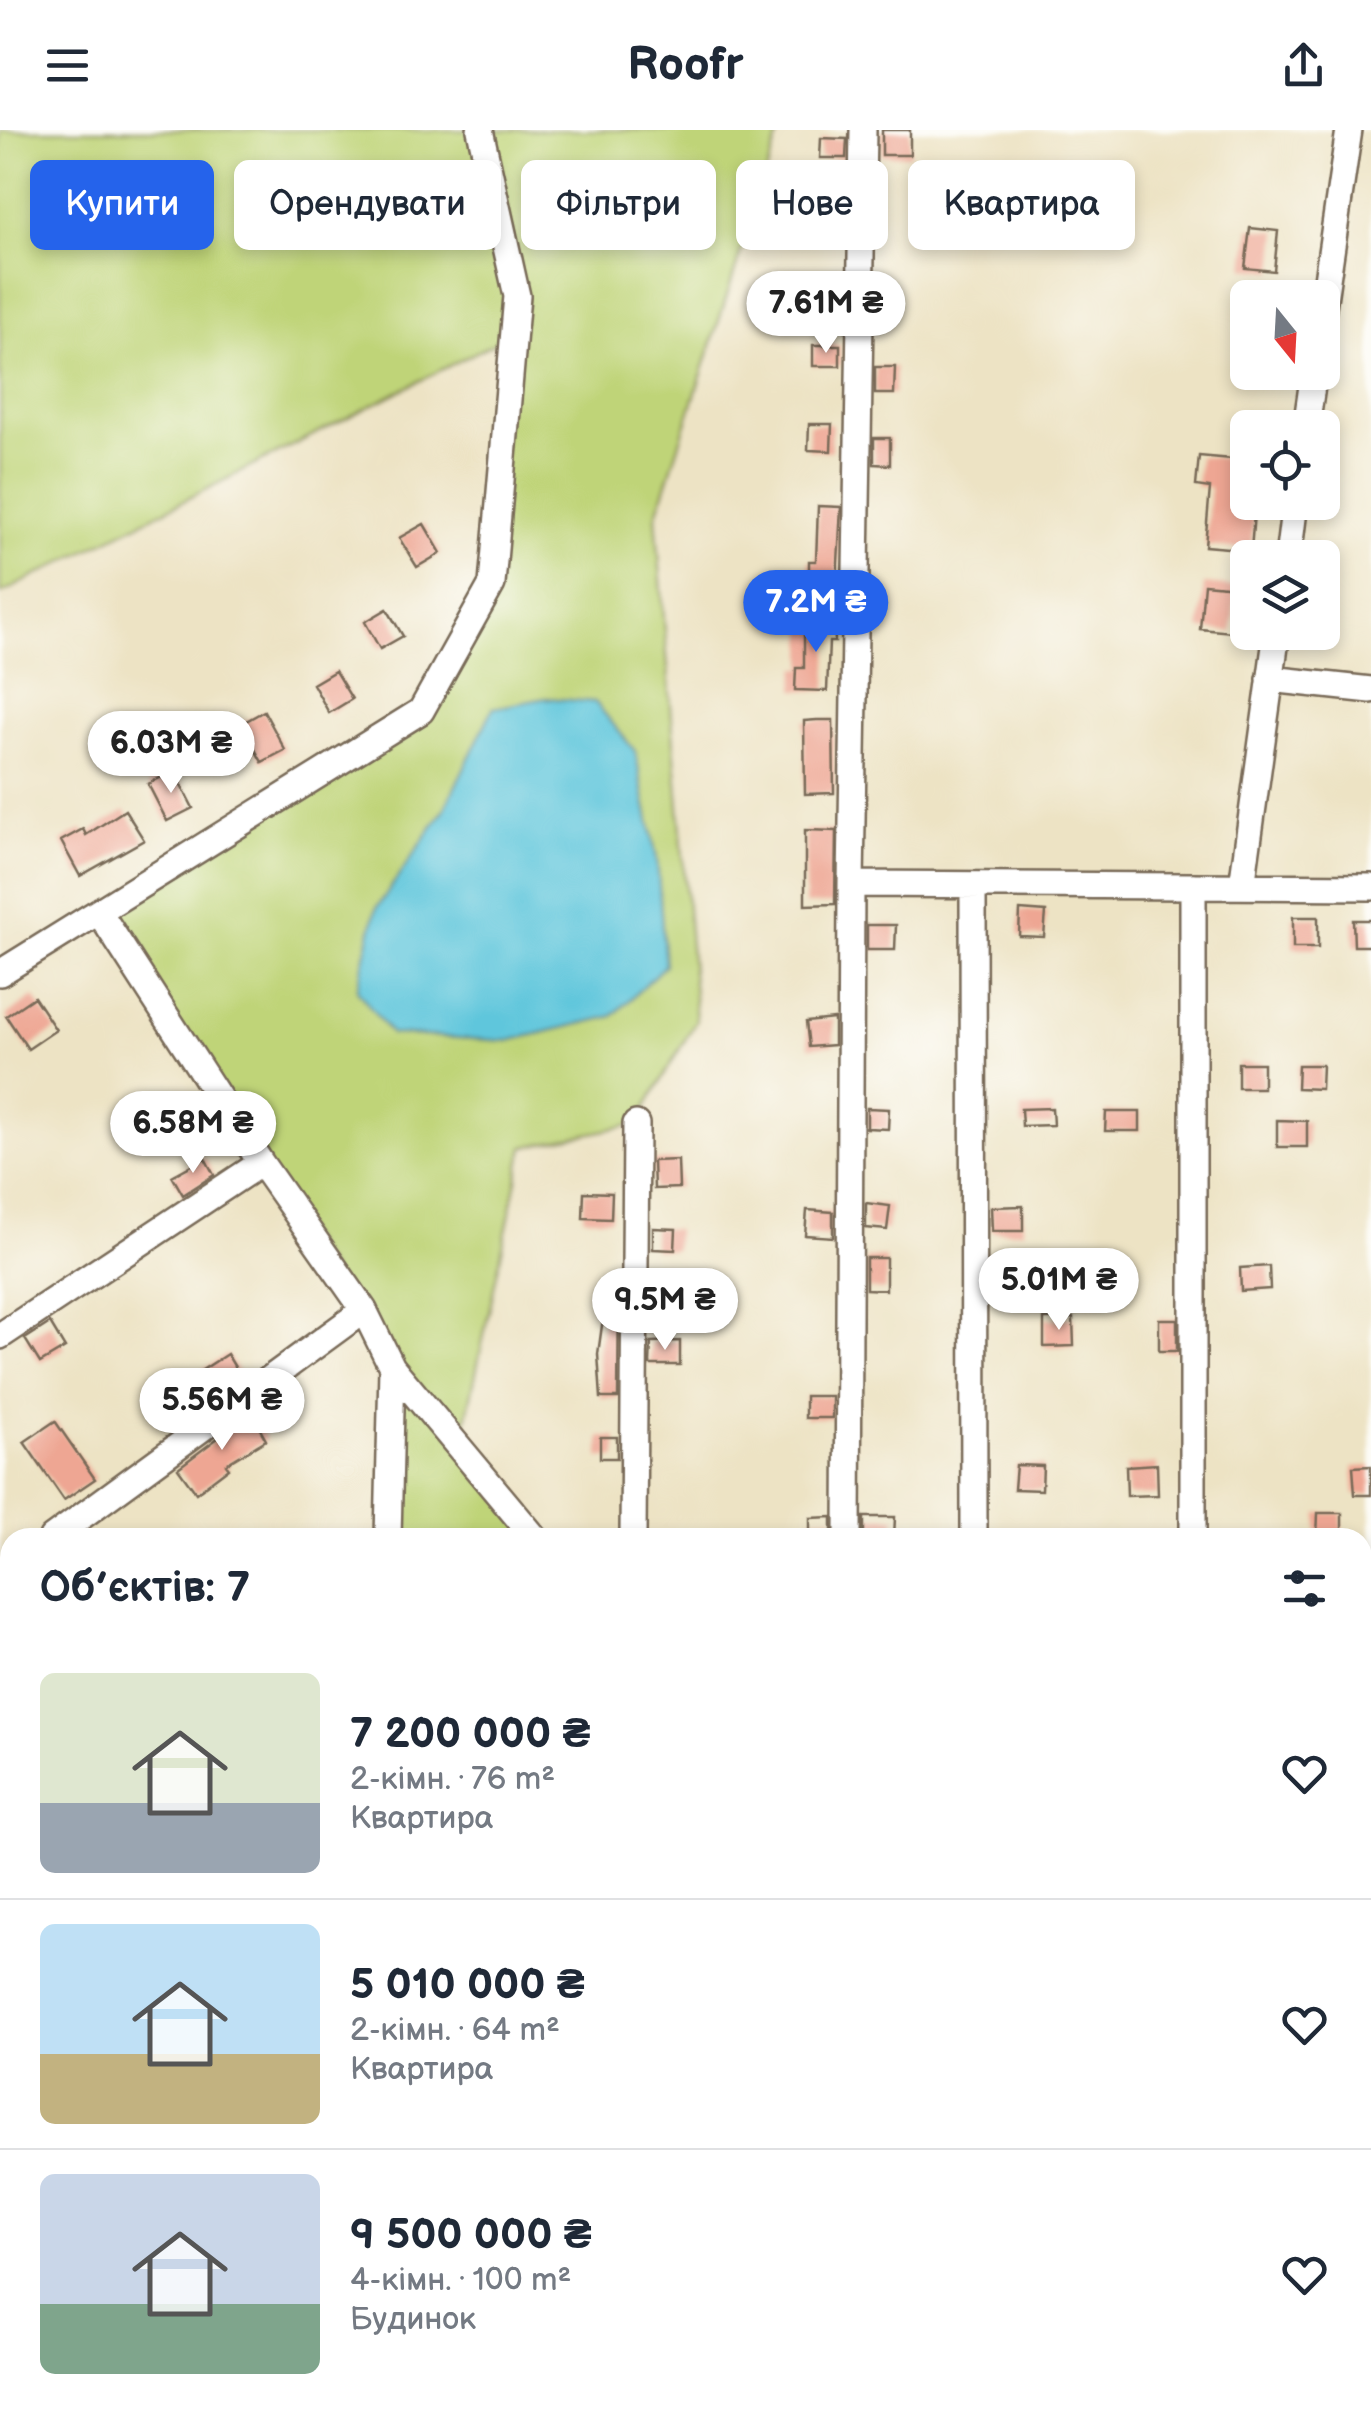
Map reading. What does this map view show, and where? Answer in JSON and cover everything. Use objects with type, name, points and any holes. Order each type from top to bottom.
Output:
[{"type":"street","points":[[0,973],[421,711],[492,584],[516,296],[480,130]]},
{"type":"street","points":[[848,1528],[851,884],[862,130]]},
{"type":"street","points":[[1327,280],[1349,130]]},
{"type":"street","points":[[1242,886],[1274,650]]},
{"type":"street","points":[[1270,679],[1371,690]]},
{"type":"street","points":[[851,884],[1371,887]]},
{"type":"street","points":[[973,884],[974,1528]]},
{"type":"street","points":[[1193,886],[1193,1528]]},
{"type":"street","points":[[99,912],[261,1163],[364,1310],[392,1367],[528,1528]]},
{"type":"street","points":[[634,1528],[636,1124]]},
{"type":"street","points":[[0,1336],[261,1163]]},
{"type":"street","points":[[66,1528],[364,1310]]},
{"type":"street","points":[[388,1528],[392,1367]]},
{"type":"green space","points":[[0,130],[780,130],[770,160],[736,160],[736,250],[742,250],[656,517],[696,1021],[636,1124],[524,1147],[460,1448],[527,1528],[388,1528],[392,1367],[99,912],[421,711],[492,584],[512,334],[0,594]]},
{"type":"water","points":[[546,698],[595,702],[635,751],[657,859],[665,965],[613,1016],[508,1041],[391,1034],[357,990],[376,909],[444,810],[493,708]]},
{"type":"building","points":[[882,130],[910,130],[910,155],[882,155]]},
{"type":"building","points":[[821,138],[847,139],[846,158],[820,158]]},
{"type":"building","points":[[1250,228],[1278,231],[1274,271],[1245,268]]},
{"type":"building","points":[[813,345],[840,345],[840,366],[813,366]]},
{"type":"building","points":[[875,367],[895,367],[894,394],[875,394]]},
{"type":"building","points":[[809,424],[832,424],[831,451],[808,450]]},
{"type":"building","points":[[874,438],[890,438],[890,465],[874,464]]},
{"type":"building","points":[[1199,456],[1230,459],[1230,520],[1253,520],[1252,540],[1230,540],[1230,548],[1205,546],[1210,488],[1196,486]]},
{"type":"building","points":[[818,506],[841,507],[837,582],[809,581],[809,561],[816,561]]},
{"type":"building","points":[[424,524],[441,553],[417,567],[399,538]]},
{"type":"building","points":[[1204,584],[1230,586],[1230,632],[1200,629]]},
{"type":"building","points":[[387,609],[403,636],[380,649],[365,622]]},
{"type":"building","points":[[804,618],[834,618],[835,642],[829,642],[827,691],[795,690],[796,668],[804,668]]},
{"type":"building","points":[[335,671],[352,699],[329,713],[313,684]]},
{"type":"building","points":[[264,711],[285,750],[262,762],[241,724]]},
{"type":"building","points":[[833,720],[834,793],[805,794],[804,721]]},
{"type":"building","points":[[174,771],[193,808],[167,821],[148,784]]},
{"type":"building","points":[[125,810],[144,840],[80,876],[61,841],[83,829],[86,835]]},
{"type":"building","points":[[805,830],[836,831],[835,904],[805,905]]},
{"type":"building","points":[[1020,910],[1046,912],[1044,937],[1019,936]]},
{"type":"building","points":[[1293,917],[1318,917],[1318,948],[1293,948]]},
{"type":"building","points":[[1353,920],[1371,920],[1371,946],[1354,946]]},
{"type":"building","points":[[867,925],[896,925],[895,950],[867,950]]},
{"type":"building","points":[[34,997],[56,1030],[28,1049],[6,1016]]},
{"type":"building","points":[[834,1019],[834,1045],[809,1047],[806,1022]]},
{"type":"building","points":[[1238,1063],[1263,1063],[1263,1088],[1238,1088]]},
{"type":"building","points":[[1298,1065],[1322,1065],[1321,1089],[1297,1088]]},
{"type":"building","points":[[867,1108],[889,1109],[888,1129],[867,1128]]},
{"type":"building","points":[[1052,1108],[1053,1125],[1022,1126],[1021,1109]]},
{"type":"building","points":[[1106,1112],[1140,1112],[1140,1131],[1105,1131]]},
{"type":"building","points":[[1277,1120],[1307,1121],[1307,1147],[1277,1147]]},
{"type":"building","points":[[205,1158],[214,1175],[183,1195],[172,1176]]},
{"type":"building","points":[[678,1160],[679,1188],[654,1189],[653,1161]]},
{"type":"building","points":[[584,1192],[612,1193],[611,1219],[583,1218]]},
{"type":"building","points":[[866,1203],[890,1206],[887,1230],[866,1228]]},
{"type":"building","points":[[1023,1206],[1023,1231],[992,1231],[991,1207]]},
{"type":"building","points":[[807,1210],[833,1212],[833,1237],[805,1235]]},
{"type":"building","points":[[653,1228],[676,1229],[675,1250],[653,1249]]},
{"type":"building","points":[[866,1258],[886,1258],[886,1290],[866,1289]]},
{"type":"building","points":[[1269,1266],[1270,1289],[1241,1291],[1240,1268]]},
{"type":"building","points":[[603,1285],[619,1285],[618,1398],[601,1398],[598,1354]]},
{"type":"building","points":[[1073,1318],[1074,1346],[1044,1347],[1044,1319]]},
{"type":"building","points":[[1159,1319],[1177,1319],[1177,1351],[1159,1351]]},
{"type":"building","points":[[50,1323],[65,1348],[40,1363],[25,1339]]},
{"type":"building","points":[[680,1341],[680,1365],[650,1365],[651,1342]]},
{"type":"building","points":[[227,1354],[242,1379],[207,1405],[190,1378]]},
{"type":"building","points":[[805,1396],[832,1396],[832,1418],[805,1418]]},
{"type":"building","points":[[251,1413],[266,1440],[226,1464],[229,1468],[196,1493],[178,1468]]},
{"type":"building","points":[[55,1421],[95,1479],[64,1500],[24,1442]]},
{"type":"building","points":[[600,1437],[617,1437],[617,1458],[600,1458]]},
{"type":"building","points":[[1157,1464],[1158,1495],[1127,1496],[1126,1466]]},
{"type":"building","points":[[1016,1465],[1043,1466],[1042,1490],[1014,1489]]},
{"type":"building","points":[[1371,1466],[1371,1495],[1355,1495],[1353,1467]]},
{"type":"building","points":[[1318,1513],[1342,1513],[1342,1528],[1317,1528]]},
{"type":"building","points":[[832,1517],[832,1528],[810,1528],[810,1518]]},
{"type":"building","points":[[864,1517],[895,1517],[894,1528],[864,1528]]}]
